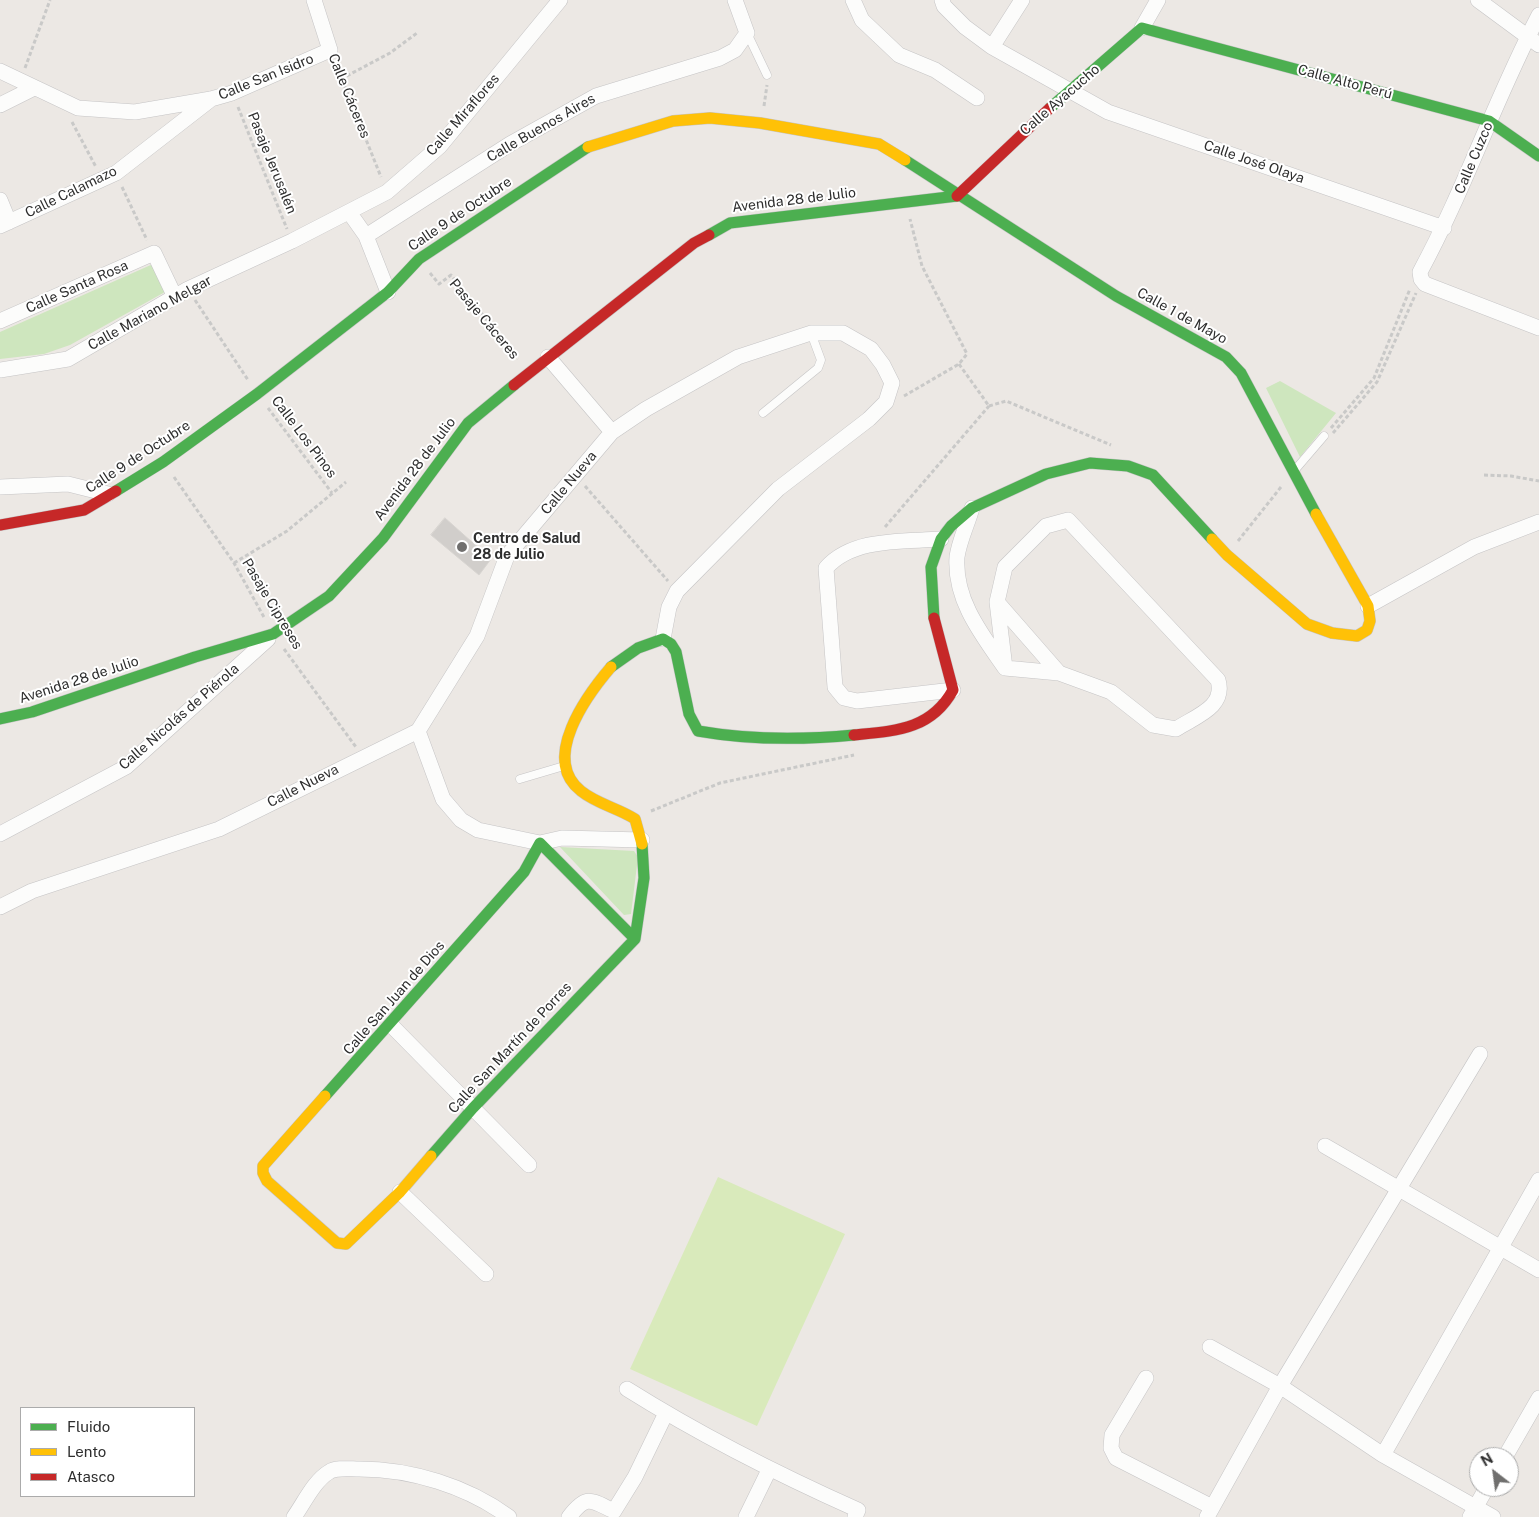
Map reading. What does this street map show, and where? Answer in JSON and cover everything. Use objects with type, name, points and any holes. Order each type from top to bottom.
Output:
[{"type":"street","name":"Calle Cáceres","points":[[314,0],[330,50]]},
{"type":"street","name":"Calle Miraflores","points":[[349,212],[387,192],[440,146],[560,0]]},
{"type":"street","points":[[735,0],[747,33]]},
{"type":"street","points":[[854,0],[862,20],[899,55],[934,70],[977,98]]},
{"type":"street","points":[[942,0],[944,6],[965,27],[992,47],[1067,91]]},
{"type":"street","points":[[992,47],[1022,0]]},
{"type":"street","name":"Calle Ayacucho","points":[[957,196],[1067,91],[1142,28],[1158,0]]},
{"type":"street","points":[[1478,0],[1533,41]]},
{"type":"street","name":"Calle Cuzco","points":[[1421,279],[1420,272],[1444,228],[1489,121],[1533,41],[1539,15]]},
{"type":"street","name":"Calle Alto Perú","points":[[1142,28],[1489,121],[1539,156]]},
{"type":"street","name":"Calle Buenos Aires","points":[[366,236],[510,144],[596,96],[720,58],[735,50],[747,33]]},
{"type":"street","name":"Calle San Isidro","points":[[0,71],[78,108],[136,112],[211,99],[232,93],[330,50]]},
{"type":"street","points":[[0,105],[34,88]]},
{"type":"street","name":"Calle José Olaya","points":[[1067,91],[1108,112],[1444,228]]},
{"type":"street","name":"Calle Calamazo","points":[[4,224],[109,176],[211,99]]},
{"type":"street","name":"Calle 9 de Octubre","points":[[0,526],[84,510],[163,462],[257,394],[388,292],[419,259],[585,148],[673,121],[710,118],[760,123],[879,144],[957,196]]},
{"type":"street","name":"Avenida 28 de Julio","points":[[0,720],[32,712],[273,634],[329,596],[383,538],[468,424],[529,372],[694,243],[730,223],[957,196]]},
{"type":"street","name":"Calle 1 de Mayo","points":[[957,196],[1116,296],[1226,357],[1241,373],[1293,473],[1368,606]]},
{"type":"street","points":[[0,200],[4,224]]},
{"type":"street","points":[[349,212],[366,236],[388,292]]},
{"type":"street","name":"Calle Mariano Melgar","points":[[0,370],[68,359],[188,289],[292,241],[349,212]]},
{"type":"street","points":[[154,253],[175,297]]},
{"type":"street","name":"Calle Santa Rosa","points":[[0,321],[154,253]]},
{"type":"street","points":[[1421,279],[1426,284],[1539,328]]},
{"type":"street","name":"Calle Nueva","points":[[0,907],[32,891],[219,828],[418,731],[477,636],[507,556],[612,432],[646,409],[738,357],[811,333],[843,333],[870,349],[884,365],[892,383],[886,402]]},
{"type":"street","points":[[548,357],[612,432]]},
{"type":"street","points":[[663,639],[669,607],[677,591],[778,489],[869,418],[886,402]]},
{"type":"street","points":[[663,639],[671,644],[676,652],[689,714],[698,731],[712,735],[793,738],[885,732],[924,722],[944,706],[953,690],[932,610],[931,567],[941,539],[951,526],[972,508],[1046,474],[1090,463],[1128,466],[1153,475],[1227,555],[1307,624],[1324,630],[1357,636],[1367,630],[1370,622],[1368,606],[1474,547],[1539,522]]},
{"type":"street","points":[[0,487],[68,484],[108,494]]},
{"type":"street","points":[[972,508],[957,556],[962,599],[977,628],[1005,668],[1059,673],[1111,692],[1153,725],[1176,729],[1218,702],[1221,690],[1218,680],[1068,520],[1046,526],[1005,567],[998,602],[1005,668]]},
{"type":"street","points":[[941,539],[869,544],[835,557],[826,568],[835,687],[844,698],[857,701],[953,690]]},
{"type":"street","points":[[998,602],[1059,673]]},
{"type":"street","name":"Calle Nicolás de Piérola","points":[[0,834],[126,767],[273,634]]},
{"type":"street","points":[[635,938],[644,878],[642,840],[635,819],[626,812],[592,799],[578,790],[570,778],[566,765],[566,741],[575,719],[594,687],[615,662],[638,648],[663,639]]},
{"type":"street","points":[[418,731],[443,799],[461,820],[478,830],[540,843],[562,838],[642,840]]},
{"type":"street","points":[[0,827],[20,824]]},
{"type":"street","points":[[540,843],[635,938]]},
{"type":"street","name":"Calle San Juan de Dios","points":[[337,1243],[266,1181],[263,1166],[391,1025],[524,872],[540,843]]},
{"type":"street","name":"Calle San Martín de Porres","points":[[337,1243],[346,1244],[400,1192],[473,1108],[635,938]]},
{"type":"street","points":[[391,1025],[529,1165]]},
{"type":"street","points":[[1146,1378],[1112,1435],[1111,1448],[1116,1458],[1210,1512],[1280,1386],[1480,1054]]},
{"type":"street","points":[[1325,1146],[1501,1246],[1539,1270]]},
{"type":"street","points":[[1383,1455],[1539,1180]]},
{"type":"street","points":[[400,1192],[486,1274]]},
{"type":"street","points":[[1210,1347],[1280,1386],[1473,1512],[1493,1517]]},
{"type":"street","points":[[627,1389],[768,1470],[858,1510],[855,1517]]},
{"type":"street","points":[[1511,1447],[1539,1398]]},
{"type":"street","points":[[569,1517],[580,1503],[585,1500],[590,1500],[617,1514],[666,1413]]},
{"type":"street","points":[[294,1517],[321,1477],[331,1470],[348,1469],[386,1469],[454,1486],[488,1501],[509,1517]]},
{"type":"street","points":[[746,1517],[768,1470]]},
{"type":"street","points":[[1473,1512],[1481,1497]]},
{"type":"lane","points":[[747,33],[767,75]]},
{"type":"lane","points":[[762,413],[818,368],[821,360],[811,333]]},
{"type":"lane","points":[[1293,473],[1324,436]]},
{"type":"lane","points":[[520,779],[566,765]]},
{"type":"path","points":[[20,81],[50,0]]},
{"type":"path","points":[[341,78],[390,53],[416,33]]},
{"type":"path","name":"Calle Cáceres","points":[[330,50],[387,192]]},
{"type":"path","points":[[760,123],[767,75]]},
{"type":"path","name":"Pasaje Jerusalén","points":[[232,93],[292,241]]},
{"type":"path","points":[[61,101],[109,176],[154,253]]},
{"type":"path","points":[[886,402],[905,396],[959,364],[967,354],[922,266],[906,201]]},
{"type":"path","name":"Pasaje Cáceres","points":[[419,259],[439,284],[451,275],[529,372]]},
{"type":"path","points":[[1324,436],[1374,378],[1410,289],[1421,279]]},
{"type":"path","points":[[1324,436],[1332,435],[1377,382],[1421,279]]},
{"type":"path","name":"Calle Los Pinos","points":[[188,289],[257,394],[332,493]]},
{"type":"path","points":[[959,364],[989,406]]},
{"type":"path","points":[[895,516],[989,406],[1006,401],[1104,441]]},
{"type":"path","name":"Pasaje Cipreses","points":[[163,462],[234,563],[273,634],[362,757]]},
{"type":"path","points":[[1227,555],[1293,473]]},
{"type":"path","points":[[576,475],[677,591]]},
{"type":"path","points":[[1484,476],[1511,476],[1539,481]]},
{"type":"path","points":[[234,563],[287,531],[346,482]]},
{"type":"path","points":[[635,819],[720,783],[857,754]]},
{"type":"green space","points":[[153,264],[165,292],[70,345],[44,354],[0,359],[0,332]]},
{"type":"green space","points":[[1280,381],[1336,413],[1300,457],[1266,388]]},
{"type":"green space","points":[[560,847],[634,851],[638,857],[631,914],[624,915]]},
{"type":"green space","points":[[718,1177],[845,1234],[757,1426],[630,1369]]},
{"type":"building","name":"Centro de Salud 28 de Julio","points":[[445,518],[491,559],[479,575],[431,535]]},
{"type":"traffic: fast","points":[[1050,108],[1142,28],[1489,121],[1539,156]]},
{"type":"traffic: fast","points":[[116,491],[163,462],[257,394],[388,292],[419,259],[588,147]]},
{"type":"traffic: fast","points":[[905,160],[1116,296],[1226,357],[1241,373],[1316,514]]},
{"type":"traffic: fast","points":[[709,235],[730,223],[957,196]]},
{"type":"traffic: fast","points":[[0,719],[32,712],[195,657],[273,634],[329,596],[383,538],[468,423],[514,385]]},
{"type":"traffic: fast","points":[[934,618],[931,567],[941,539],[951,526],[972,508],[1046,474],[1090,463],[1128,466],[1153,475],[1212,539]]},
{"type":"traffic: fast","points":[[611,667],[638,648],[663,639],[671,644],[676,652],[689,714],[698,731],[776,738],[854,735]]},
{"type":"traffic: fast","points":[[325,1096],[524,872],[540,843],[635,939]]},
{"type":"traffic: fast","points":[[431,1156],[473,1108],[635,939],[644,878],[642,844]]},
{"type":"traffic: slow","points":[[588,147],[673,121],[710,118],[760,123],[879,144],[905,160]]},
{"type":"traffic: slow","points":[[1212,539],[1227,555],[1307,624],[1332,633],[1357,636],[1367,630],[1370,621],[1368,606],[1316,514]]},
{"type":"traffic: slow","points":[[611,667],[580,710],[566,745],[565,762],[570,778],[581,791],[635,819],[642,844]]},
{"type":"traffic: slow","points":[[325,1096],[263,1166],[263,1173],[267,1181],[337,1243],[346,1244],[400,1192],[431,1156]]},
{"type":"traffic: jam","points":[[957,196],[1050,108]]},
{"type":"traffic: jam","points":[[514,385],[694,243],[709,235]]},
{"type":"traffic: jam","points":[[0,525],[84,510],[116,491]]},
{"type":"traffic: jam","points":[[854,735],[898,730],[923,721],[944,703],[953,690],[934,618]]},
{"type":"place","name":"Centro de Salud 28 de Julio","points":[[462,547]]}]
